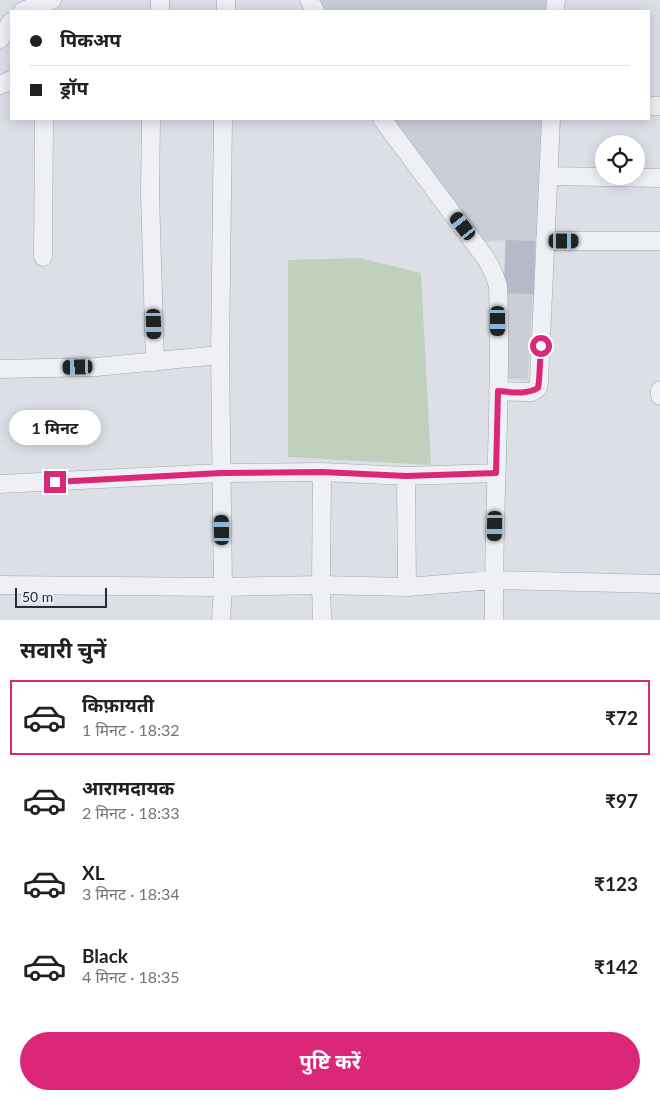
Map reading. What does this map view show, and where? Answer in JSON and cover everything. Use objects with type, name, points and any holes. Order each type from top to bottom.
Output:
[{"type":"street","points":[[26,10],[52,0]]},
{"type":"street","points":[[0,38],[10,23]]},
{"type":"street","points":[[43,257],[44,120]]},
{"type":"street","points":[[151,120],[150,194],[155,362]]},
{"type":"street","points":[[221,620],[223,587],[220,355],[224,120]]},
{"type":"street","points":[[383,120],[487,260],[498,286],[494,620]]},
{"type":"street","points":[[498,391],[532,392],[538,388],[551,120]]},
{"type":"street","points":[[548,176],[660,178]]},
{"type":"street","points":[[545,241],[660,241]]},
{"type":"street","points":[[0,369],[96,366],[220,355]]},
{"type":"street","points":[[660,390],[660,396]]},
{"type":"street","points":[[0,484],[221,473],[322,472],[406,476],[496,473]]},
{"type":"street","points":[[322,472],[322,620]]},
{"type":"street","points":[[406,476],[407,587]]},
{"type":"street","points":[[0,585],[223,587],[321,585],[407,587],[493,580],[660,584]]},
{"type":"shaded area","points":[[314,0],[550,0],[549,10],[320,10]]},
{"type":"shaded area","points":[[391,120],[543,120],[528,380],[501,378],[505,240],[480,242]]},
{"type":"green space","points":[[360,258],[421,273],[431,465],[288,457],[288,260]]},
{"type":"building","points":[[506,240],[535,241],[534,294],[504,293]]},
{"type":"route","points":[[55,482],[221,473],[322,472],[406,476],[496,473],[498,391],[532,392],[538,388],[541,346]]}]
